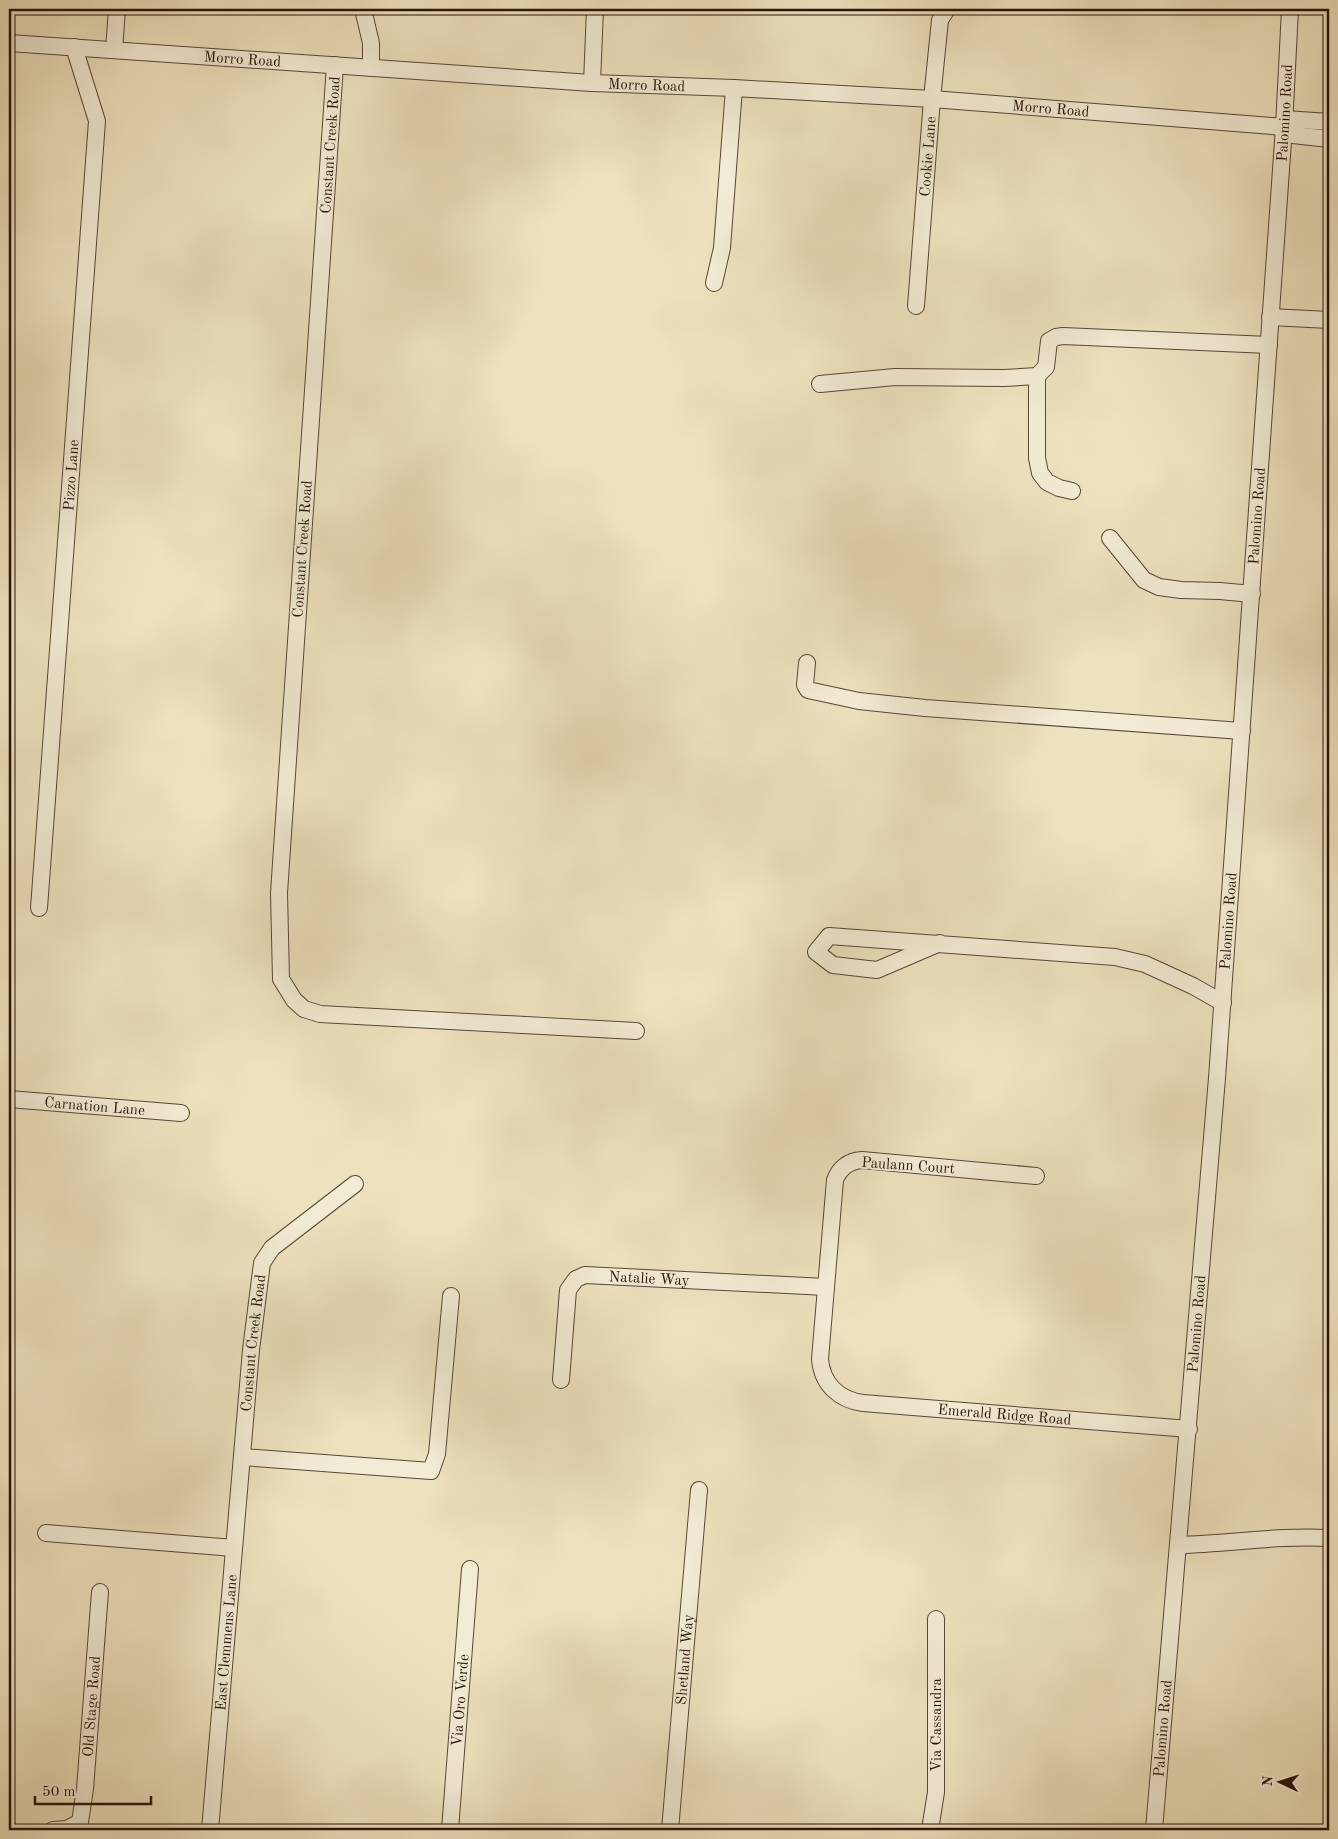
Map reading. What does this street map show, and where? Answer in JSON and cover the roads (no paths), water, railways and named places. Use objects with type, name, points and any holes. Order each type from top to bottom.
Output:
[{"type":"street","points":[[114,50],[117,9]]},
{"type":"street","points":[[362,9],[371,43],[371,68]]},
{"type":"street","points":[[592,83],[595,9]]},
{"type":"street","name":"Cookie Lane","points":[[916,306],[940,20],[947,9]]},
{"type":"street","name":"Palomino Road","points":[[1154,1830],[1223,1003],[1284,127],[1290,9]]},
{"type":"street","name":"Morro Road","points":[[9,44],[592,83],[734,88],[932,99],[1284,127],[1329,139]]},
{"type":"street","name":"Pizzo Lane","points":[[39,908],[97,121],[74,47]]},
{"type":"street","name":"Constant Creek Road","points":[[335,65],[279,893],[281,979],[294,1000],[304,1008],[320,1014],[636,1031]]},
{"type":"street","points":[[714,283],[722,248],[734,88]]},
{"type":"street","name":"Morro Road","points":[[1284,127],[1329,122]]},
{"type":"street","points":[[1270,317],[1329,320]]},
{"type":"street","points":[[820,384],[895,378],[1004,378],[1037,376],[1046,367],[1049,342],[1056,337],[1064,336],[1269,345]]},
{"type":"street","points":[[1037,376],[1037,458],[1040,473],[1047,482],[1059,488],[1072,491]]},
{"type":"street","points":[[1110,538],[1144,580],[1159,587],[1252,594]]},
{"type":"street","points":[[806,663],[805,685],[808,690],[859,700],[925,708],[1242,731]]},
{"type":"street","points":[[940,943],[877,970],[833,965],[816,952],[830,936],[940,943],[1115,956],[1145,964],[1194,986],[1223,1003]]},
{"type":"street","name":"Carnation Lane","points":[[9,1099],[181,1113]]},
{"type":"street","name":"Paulann Court","points":[[826,1287],[835,1180],[841,1169],[847,1164],[862,1160],[1036,1176]]},
{"type":"street","name":"Constant Creek Road","points":[[242,1457],[251,1350],[262,1263],[272,1248],[355,1184]]},
{"type":"street","name":"Natalie Way","points":[[561,1380],[568,1290],[576,1279],[585,1275],[826,1287]]},
{"type":"street","name":"Emerald Ridge Road","points":[[826,1287],[820,1359],[827,1382],[838,1394],[856,1402],[1189,1428]]},
{"type":"street","points":[[242,1457],[431,1471],[437,1454],[451,1296]]},
{"type":"street","name":"East Clemmens Lane","points":[[210,1830],[242,1457]]},
{"type":"street","name":"Shetland Way","points":[[670,1830],[700,1490]]},
{"type":"street","points":[[46,1534],[234,1548]]},
{"type":"street","points":[[1179,1545],[1302,1536],[1329,1538]]},
{"type":"street","name":"Via Oro Verde","points":[[450,1830],[470,1570]]},
{"type":"street","name":"Old Stage Road","points":[[53,1830],[67,1829],[80,1822],[85,1789],[100,1592]]},
{"type":"street","name":"Via Cassandra","points":[[930,1830],[936,1792],[936,1619]]}]
